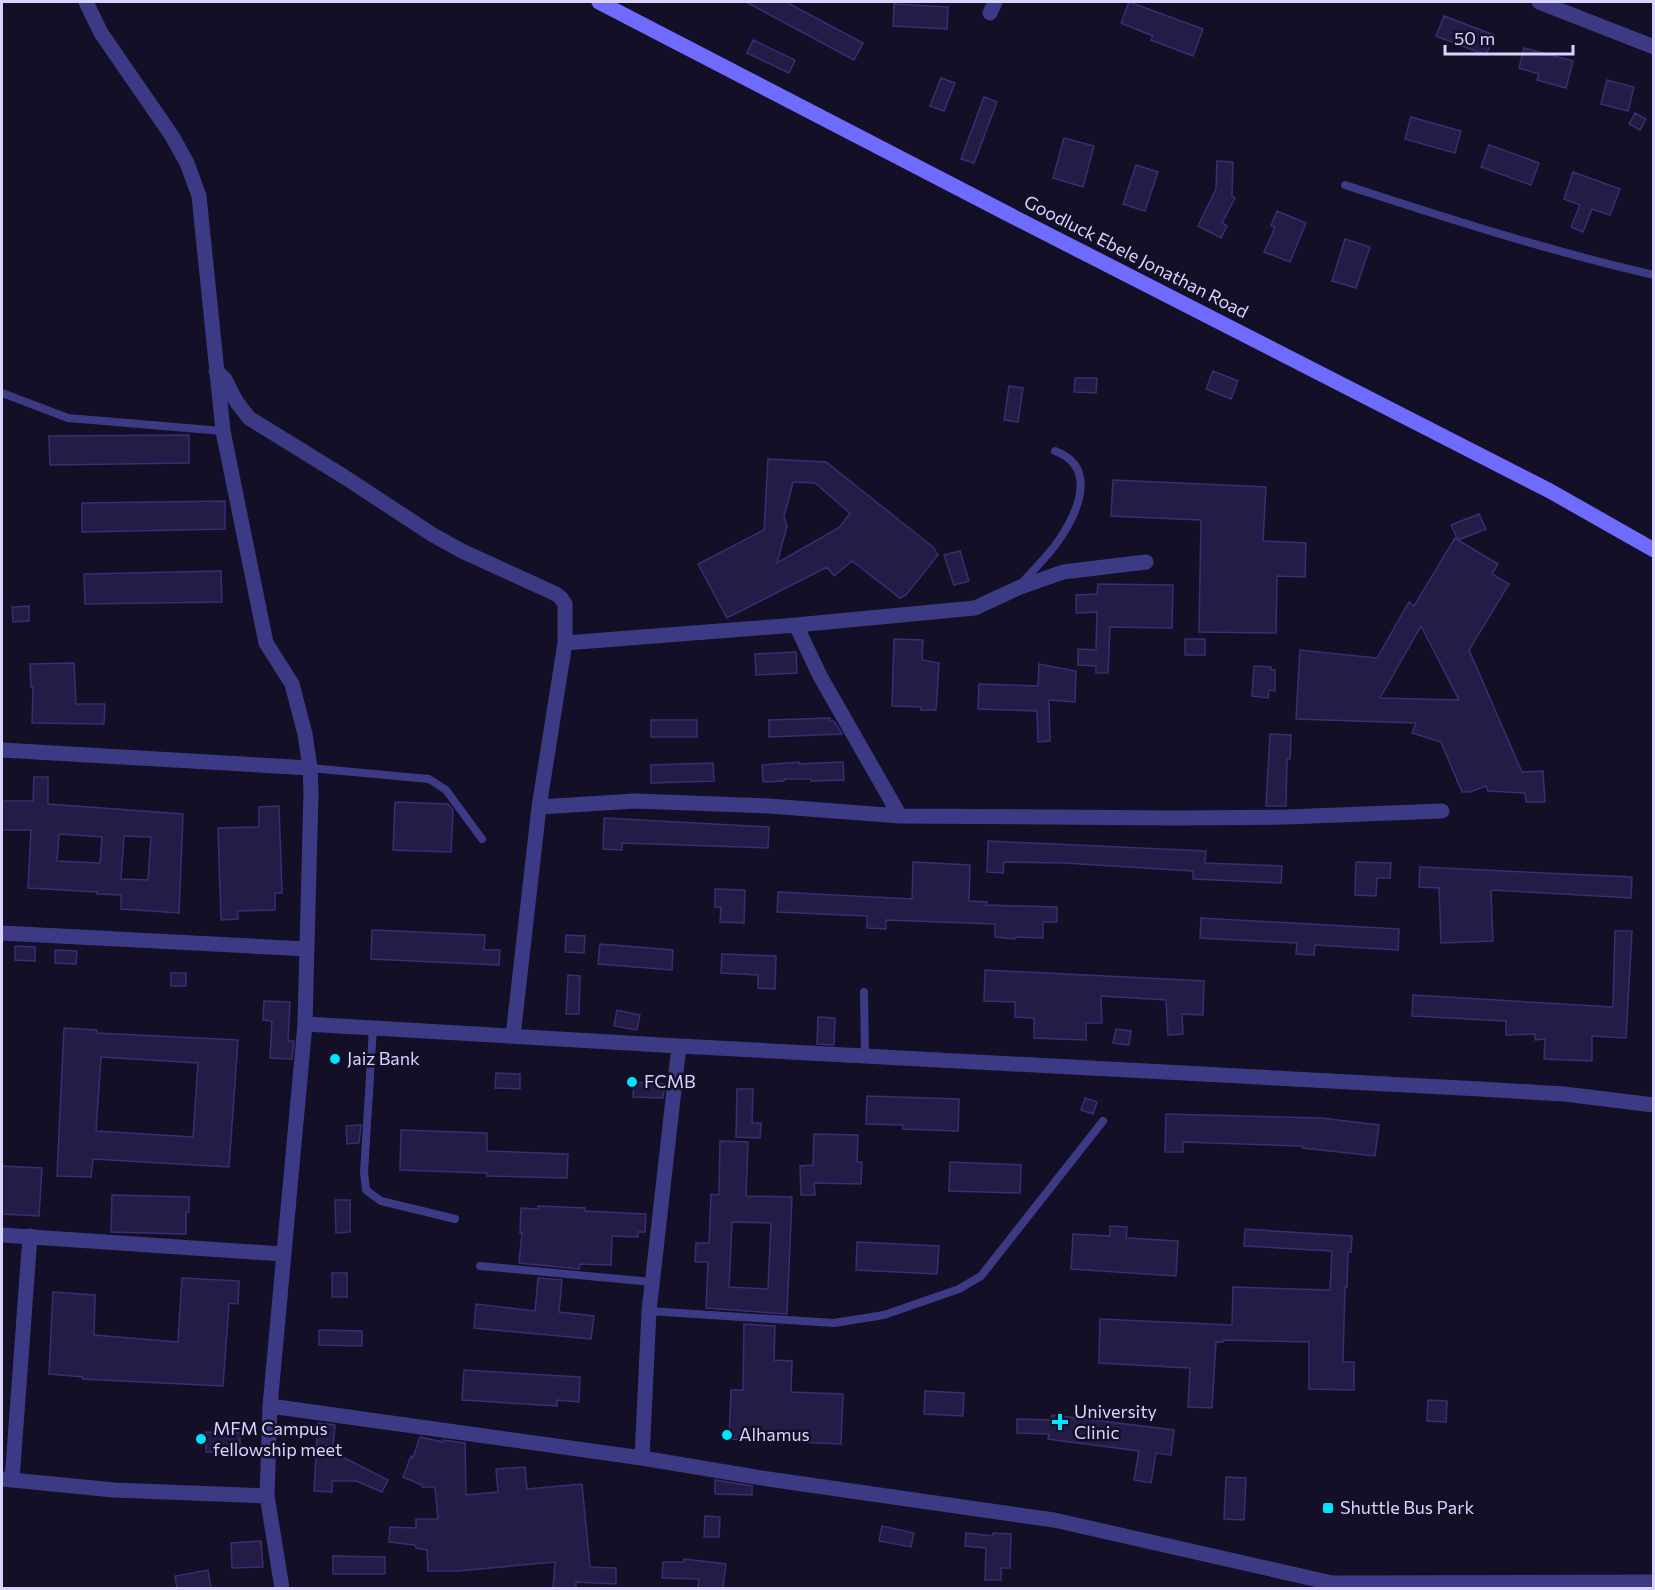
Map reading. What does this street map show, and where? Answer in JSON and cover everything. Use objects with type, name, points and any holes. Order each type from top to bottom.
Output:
[{"type":"main road","name":"Goodluck Ebele Jonathan Road","points":[[599,2],[1550,492],[1653,550]]},
{"type":"street","points":[[86,2],[101,33],[172,136],[187,163],[199,196],[223,431],[266,643],[292,684],[305,734],[310,768],[305,1024],[270,1406],[267,1496],[282,1588]]},
{"type":"street","points":[[1539,2],[1653,46]]},
{"type":"street","points":[[216,371],[225,379],[236,401],[249,418],[433,535],[561,598],[566,611],[565,643],[539,807],[513,1036]]},
{"type":"street","points":[[565,643],[975,608],[1018,588],[1063,572],[1146,562]]},
{"type":"street","points":[[796,625],[820,676],[900,816]]},
{"type":"street","points":[[2,750],[310,768]]},
{"type":"street","points":[[539,807],[635,801],[770,806],[900,816],[1242,818],[1443,812]]},
{"type":"street","points":[[2,933],[307,949]]},
{"type":"street","points":[[305,1024],[1491,1089],[1564,1094],[1653,1105]]},
{"type":"street","points":[[642,1458],[649,1311],[680,1046]]},
{"type":"street","points":[[2,1235],[283,1254]]},
{"type":"street","points":[[30,1236],[7,1479],[114,1490],[267,1496]]},
{"type":"street","points":[[270,1406],[642,1458],[768,1479],[1054,1520],[1329,1586],[1653,1581]]},
{"type":"lane","points":[[1345,184],[1428,212],[1653,275]]},
{"type":"lane","points":[[2,393],[68,418],[223,431]]},
{"type":"lane","points":[[1018,588],[1061,537],[1077,505],[1081,475],[1074,461],[1055,451]]},
{"type":"lane","points":[[310,768],[429,779],[446,790],[482,839]]},
{"type":"lane","points":[[864,992],[865,1056]]},
{"type":"lane","points":[[373,1028],[364,1172],[366,1190],[381,1201],[455,1220]]},
{"type":"lane","points":[[649,1311],[834,1323],[884,1315],[959,1289],[981,1276],[1103,1121]]},
{"type":"lane","points":[[480,1266],[652,1282]]},
{"type":"building","points":[[746,2],[786,2],[863,43],[854,60]]},
{"type":"building","points":[[1129,2],[1203,29],[1193,56],[1151,40],[1153,36],[1121,23]]},
{"type":"building","points":[[894,4],[948,7],[947,29],[893,26]]},
{"type":"building","points":[[1444,16],[1494,35],[1486,55],[1436,36]]},
{"type":"building","points":[[753,40],[795,60],[789,73],[747,53]]},
{"type":"building","points":[[1524,48],[1573,61],[1566,88],[1537,80],[1539,74],[1519,68]]},
{"type":"building","points":[[941,78],[955,83],[944,111],[930,106]]},
{"type":"building","points":[[1607,80],[1634,87],[1628,111],[1601,104]]},
{"type":"building","points":[[984,97],[997,102],[974,163],[961,159]]},
{"type":"building","points":[[1635,113],[1646,119],[1640,130],[1629,124]]},
{"type":"building","points":[[1411,117],[1461,131],[1455,153],[1405,139]]},
{"type":"building","points":[[1064,138],[1094,146],[1083,187],[1053,178]]},
{"type":"building","points":[[1489,145],[1539,163],[1531,185],[1481,167]]},
{"type":"building","points":[[1217,161],[1233,162],[1232,196],[1235,198],[1222,223],[1227,226],[1221,238],[1198,226],[1216,189]]},
{"type":"building","points":[[1136,165],[1158,172],[1145,211],[1123,204]]},
{"type":"building","points":[[1573,172],[1620,189],[1610,215],[1592,209],[1583,232],[1571,227],[1580,205],[1564,199]]},
{"type":"building","points":[[1277,211],[1306,223],[1290,262],[1264,252],[1275,227],[1271,226]]},
{"type":"building","points":[[1345,239],[1370,247],[1356,288],[1332,281]]},
{"type":"building","points":[[1213,371],[1238,381],[1231,399],[1206,389]]},
{"type":"building","points":[[1075,378],[1097,378],[1096,393],[1074,392]]},
{"type":"building","points":[[1009,386],[1023,388],[1018,422],[1004,420]]},
{"type":"building","points":[[189,435],[189,463],[50,465],[49,436]]},
{"type":"building","points":[[768,459],[826,462],[933,547],[938,555],[906,595],[900,598],[852,561],[834,576],[827,567],[727,618],[698,564],[764,530]],"holes":[[[793,482],[815,483],[850,513],[840,527],[777,563],[787,526],[784,517]]]},
{"type":"building","points":[[1113,480],[1266,487],[1263,541],[1306,543],[1305,577],[1277,576],[1276,633],[1199,632],[1201,520],[1111,516]]},
{"type":"building","points":[[225,501],[225,529],[82,532],[82,503]]},
{"type":"building","points":[[1479,514],[1486,529],[1458,540],[1451,525]]},
{"type":"building","points":[[1455,538],[1498,564],[1492,574],[1509,584],[1469,650],[1522,772],[1543,771],[1545,802],[1526,802],[1525,793],[1488,791],[1486,786],[1470,792],[1462,792],[1441,742],[1412,733],[1416,723],[1296,719],[1300,650],[1377,658],[1409,602],[1414,606]],"holes":[[[1421,626],[1459,700],[1380,698]]]},
{"type":"building","points":[[960,551],[969,581],[954,585],[944,555]]},
{"type":"building","points":[[221,571],[222,602],[85,604],[84,574]]},
{"type":"building","points":[[1098,584],[1173,585],[1172,628],[1110,627],[1108,673],[1096,673],[1096,666],[1078,665],[1078,649],[1096,650],[1097,612],[1076,613],[1076,595],[1097,594]]},
{"type":"building","points":[[29,606],[29,621],[13,622],[12,607]]},
{"type":"building","points":[[894,639],[923,640],[922,660],[939,663],[936,710],[892,706]]},
{"type":"building","points":[[1185,639],[1205,639],[1205,655],[1185,655]]},
{"type":"building","points":[[796,652],[797,673],[756,675],[755,654]]},
{"type":"building","points":[[74,663],[76,704],[105,704],[104,724],[32,723],[33,687],[31,687],[30,664]]},
{"type":"building","points":[[1039,664],[1076,671],[1075,702],[1049,700],[1050,741],[1038,742],[1037,711],[978,709],[979,684],[1038,686]]},
{"type":"building","points":[[1254,666],[1271,667],[1271,670],[1275,670],[1275,691],[1269,690],[1268,698],[1252,696]]},
{"type":"building","points":[[830,718],[842,734],[769,737],[769,720]]},
{"type":"building","points":[[651,720],[697,720],[697,737],[651,737]]},
{"type":"building","points":[[1270,734],[1291,735],[1290,759],[1287,759],[1286,806],[1266,806]]},
{"type":"building","points":[[799,762],[799,764],[843,762],[844,780],[784,779],[784,781],[763,782],[762,765]]},
{"type":"building","points":[[713,763],[714,781],[651,783],[651,765]]},
{"type":"building","points":[[34,777],[48,777],[48,804],[183,814],[179,913],[121,909],[121,895],[28,888],[31,830],[2,830],[2,801],[33,801]],"holes":[[[59,834],[102,837],[100,863],[57,861]],[[124,836],[151,837],[148,880],[121,879]]]},
{"type":"building","points":[[395,802],[448,804],[453,810],[451,852],[393,850]]},
{"type":"building","points":[[279,806],[282,893],[275,893],[275,910],[238,911],[238,919],[221,920],[218,828],[259,827],[259,807]]},
{"type":"building","points":[[604,818],[769,827],[768,848],[622,843],[622,850],[603,849]]},
{"type":"building","points":[[988,841],[1206,851],[1205,863],[1282,866],[1281,883],[1193,879],[1193,871],[1064,863],[1004,862],[1003,873],[987,872]]},
{"type":"building","points":[[913,862],[970,865],[969,901],[987,902],[986,905],[1057,907],[1057,922],[1043,922],[1043,938],[1016,937],[1015,939],[995,937],[995,924],[886,920],[886,929],[867,928],[867,916],[777,912],[778,892],[912,899]]},
{"type":"building","points":[[1356,862],[1391,863],[1390,878],[1377,878],[1376,896],[1355,895]]},
{"type":"building","points":[[1420,867],[1632,877],[1631,898],[1493,890],[1491,891],[1493,941],[1441,943],[1439,888],[1419,887]]},
{"type":"building","points":[[715,889],[745,890],[744,923],[720,922],[721,907],[715,907]]},
{"type":"building","points":[[1201,918],[1399,929],[1398,950],[1315,945],[1314,955],[1296,954],[1297,943],[1200,938]]},
{"type":"building","points":[[372,930],[485,935],[484,950],[500,950],[499,965],[371,959]]},
{"type":"building","points":[[1615,931],[1632,931],[1626,1038],[1592,1036],[1592,1061],[1544,1059],[1545,1039],[1535,1040],[1535,1034],[1506,1035],[1506,1021],[1412,1016],[1413,995],[1613,1007]]},
{"type":"building","points":[[566,935],[585,936],[584,953],[565,952]]},
{"type":"building","points":[[600,944],[673,950],[672,970],[598,964]]},
{"type":"building","points":[[15,946],[35,947],[35,961],[15,960]]},
{"type":"building","points":[[55,950],[77,951],[76,964],[55,963]]},
{"type":"building","points":[[722,954],[776,956],[775,989],[758,988],[758,975],[721,973]]},
{"type":"building","points":[[985,970],[1204,981],[1203,1015],[1182,1014],[1183,1034],[1168,1035],[1166,1000],[1101,996],[1102,1023],[1086,1023],[1086,1040],[1034,1038],[1034,1018],[1015,1017],[1015,1002],[984,1001]]},
{"type":"building","points":[[171,973],[186,973],[186,986],[171,986]]},
{"type":"building","points":[[568,975],[580,976],[579,1014],[566,1014]]},
{"type":"building","points":[[264,1001],[290,1002],[288,1041],[294,1041],[292,1059],[270,1058],[272,1021],[263,1020]]},
{"type":"building","points":[[617,1010],[640,1015],[637,1030],[614,1026]]},
{"type":"building","points":[[818,1017],[835,1018],[834,1045],[817,1044]]},
{"type":"building","points":[[64,1028],[97,1030],[97,1033],[238,1040],[229,1167],[93,1159],[91,1177],[57,1176]],"holes":[[[101,1057],[198,1063],[193,1137],[96,1131]]]},
{"type":"building","points":[[1116,1029],[1131,1031],[1129,1045],[1113,1043]]},
{"type":"building","points":[[496,1073],[520,1074],[520,1089],[495,1088]]},
{"type":"building","points":[[634,1082],[665,1084],[663,1098],[633,1097]]},
{"type":"building","points":[[737,1089],[753,1089],[752,1123],[761,1123],[760,1138],[736,1137]]},
{"type":"building","points":[[867,1096],[959,1099],[958,1131],[903,1129],[903,1125],[866,1124]]},
{"type":"building","points":[[1085,1098],[1097,1102],[1093,1114],[1081,1110]]},
{"type":"building","points":[[1166,1114],[1321,1118],[1379,1125],[1375,1156],[1303,1148],[1303,1146],[1183,1142],[1183,1152],[1165,1152]]},
{"type":"building","points":[[361,1125],[359,1143],[347,1144],[346,1126]]},
{"type":"building","points":[[401,1130],[487,1133],[487,1151],[568,1154],[567,1178],[487,1176],[487,1173],[400,1170]]},
{"type":"building","points":[[814,1134],[858,1135],[857,1162],[862,1162],[861,1184],[814,1183],[815,1195],[801,1195],[800,1166],[813,1165]]},
{"type":"building","points":[[720,1141],[748,1142],[746,1196],[792,1197],[787,1314],[706,1308],[708,1262],[695,1262],[696,1243],[709,1243],[711,1194],[719,1195]],"holes":[[[732,1222],[771,1223],[768,1289],[729,1287]]]},
{"type":"building","points":[[950,1162],[1021,1165],[1020,1193],[949,1191]]},
{"type":"building","points":[[2,1166],[42,1168],[39,1216],[2,1214]]},
{"type":"building","points":[[112,1195],[189,1197],[186,1234],[111,1232]]},
{"type":"building","points":[[335,1200],[350,1200],[350,1232],[336,1233]]},
{"type":"building","points":[[538,1206],[646,1214],[645,1232],[638,1232],[638,1237],[612,1236],[611,1265],[580,1264],[579,1269],[519,1263],[522,1233],[520,1233],[521,1208],[538,1209]]},
{"type":"building","points":[[1110,1226],[1127,1227],[1126,1238],[1178,1241],[1176,1276],[1071,1269],[1073,1234],[1110,1236]]},
{"type":"building","points":[[1245,1229],[1352,1236],[1351,1252],[1348,1252],[1347,1287],[1345,1287],[1343,1362],[1354,1362],[1354,1390],[1309,1389],[1309,1342],[1223,1340],[1223,1342],[1216,1342],[1212,1408],[1188,1407],[1190,1368],[1099,1363],[1100,1319],[1232,1325],[1233,1287],[1330,1290],[1332,1251],[1244,1246]]},
{"type":"building","points":[[857,1242],[939,1246],[937,1274],[856,1270]]},
{"type":"building","points":[[332,1273],[347,1273],[347,1297],[332,1297]]},
{"type":"building","points":[[182,1278],[239,1281],[238,1304],[229,1303],[223,1386],[83,1379],[83,1377],[49,1374],[53,1292],[95,1295],[94,1335],[178,1342]]},
{"type":"building","points":[[538,1278],[562,1280],[559,1312],[594,1316],[591,1339],[474,1328],[476,1304],[535,1311]]},
{"type":"building","points":[[744,1324],[775,1326],[774,1360],[792,1361],[791,1392],[843,1394],[841,1444],[729,1439],[731,1390],[743,1390]]},
{"type":"building","points":[[319,1330],[362,1331],[362,1346],[319,1345]]},
{"type":"building","points":[[464,1370],[580,1377],[579,1402],[557,1400],[557,1406],[462,1400]]},
{"type":"building","points":[[925,1391],[964,1393],[963,1416],[924,1414]]},
{"type":"building","points":[[1428,1400],[1447,1401],[1446,1422],[1427,1421]]},
{"type":"building","points":[[1052,1415],[1174,1430],[1171,1455],[1156,1453],[1151,1483],[1134,1480],[1139,1451],[1048,1439],[1049,1434],[1017,1433],[1017,1419],[1051,1420]]},
{"type":"building","points":[[318,1423],[335,1425],[333,1446],[321,1446],[388,1480],[382,1492],[356,1481],[332,1481],[332,1492],[314,1491]]},
{"type":"building","points":[[206,1432],[240,1433],[240,1452],[206,1452]]},
{"type":"building","points":[[420,1437],[443,1442],[443,1440],[465,1443],[466,1495],[498,1492],[496,1469],[525,1467],[527,1489],[582,1484],[590,1567],[616,1568],[616,1584],[576,1582],[576,1588],[553,1588],[555,1562],[457,1571],[428,1571],[427,1550],[416,1548],[415,1545],[389,1542],[390,1527],[416,1528],[416,1519],[438,1519],[435,1487],[422,1487],[403,1477]]},
{"type":"building","points":[[1226,1477],[1246,1478],[1244,1520],[1224,1519]]},
{"type":"building","points":[[715,1480],[752,1486],[752,1495],[715,1494]]},
{"type":"building","points":[[705,1516],[720,1517],[719,1537],[704,1537]]},
{"type":"building","points":[[882,1526],[914,1533],[911,1547],[879,1541]]},
{"type":"building","points":[[966,1533],[993,1536],[993,1533],[1011,1534],[1010,1568],[1001,1568],[1001,1580],[985,1580],[986,1548],[965,1546]]},
{"type":"building","points":[[261,1541],[263,1567],[232,1568],[231,1543]]},
{"type":"building","points":[[333,1556],[385,1557],[385,1574],[333,1574]]},
{"type":"building","points":[[684,1559],[726,1564],[723,1588],[698,1588],[699,1579],[662,1578],[663,1562],[684,1562]]},
{"type":"building","points":[[208,1570],[211,1588],[177,1588],[175,1576]]},
{"type":"place","name":"Jaiz Bank","points":[[335,1059]]},
{"type":"place","name":"FCMB","points":[[632,1082]]},
{"type":"place","name":"University Clinic","points":[[1060,1422]]},
{"type":"place","name":"Alhamus","points":[[727,1435]]},
{"type":"place","name":"MFM Campus fellowship meet","points":[[201,1439]]},
{"type":"place","name":"Shuttle Bus Park","points":[[1328,1508]]}]
